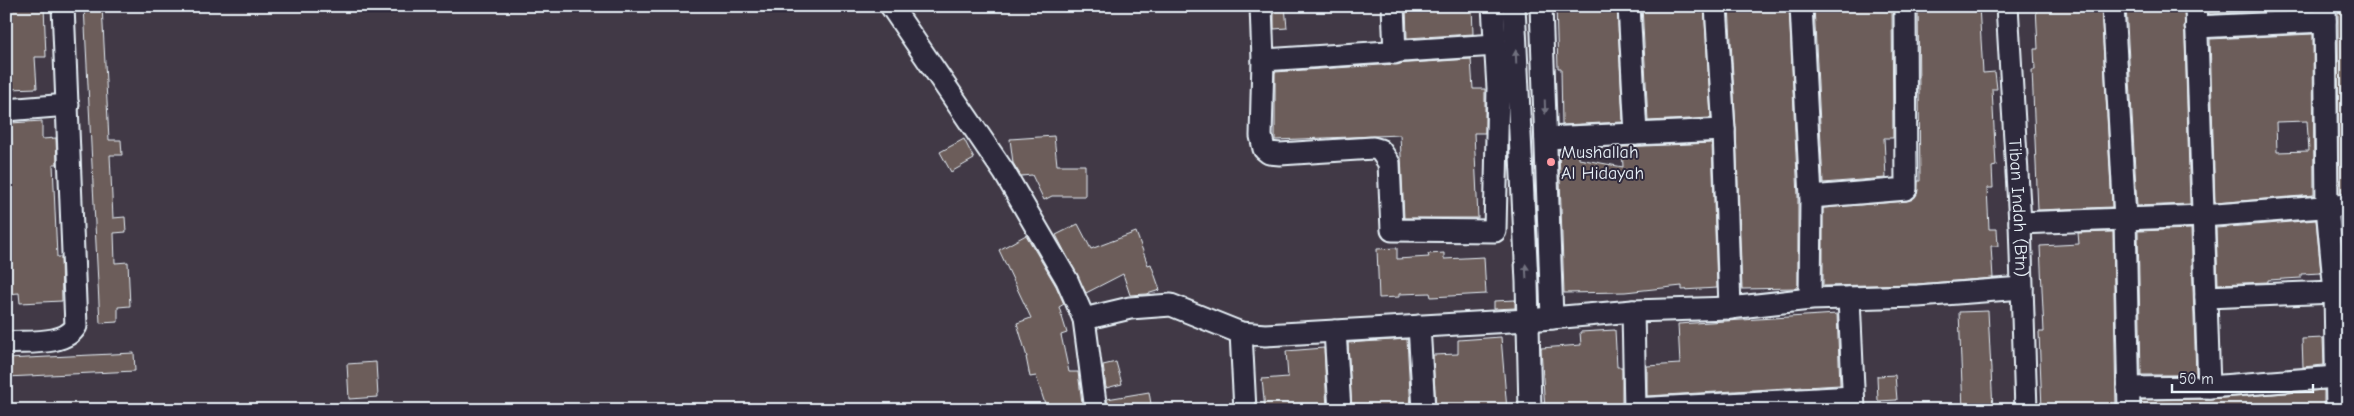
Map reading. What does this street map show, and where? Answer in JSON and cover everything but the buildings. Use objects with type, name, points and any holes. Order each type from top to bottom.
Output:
[{"type":"street","points":[[6,343],[61,339],[72,332],[76,326],[63,6]]},
{"type":"street","points":[[891,6],[1004,172],[1067,280],[1084,319],[1096,410]]},
{"type":"street","points":[[1260,6],[1263,60],[1261,136],[1264,149],[1270,153],[1280,154],[1372,148],[1380,150],[1389,163],[1392,230],[1495,231],[1514,6]]},
{"type":"street","points":[[1393,6],[1395,53]]},
{"type":"street","points":[[1493,6],[1496,45],[1508,88],[1528,320],[1530,410]]},
{"type":"street","points":[[1541,6],[1552,318]]},
{"type":"street","points":[[1629,6],[1636,134]]},
{"type":"street","points":[[1716,6],[1724,130],[1730,308]]},
{"type":"street","points":[[1801,6],[1811,197],[1810,299]]},
{"type":"street","points":[[1811,197],[1906,189],[1904,6]]},
{"type":"street","name":"Tiban Indah (Btn)","points":[[2007,6],[2020,223],[2026,410]]},
{"type":"street","points":[[2113,6],[2125,218],[2129,410]]},
{"type":"street","points":[[2209,387],[2196,16],[2325,14],[2327,207],[2335,292],[2337,410]]},
{"type":"street","points":[[1263,60],[1496,45]]},
{"type":"street","points":[[6,110],[68,105]]},
{"type":"street","points":[[1546,138],[1724,130]]},
{"type":"street","points":[[2020,223],[2203,216],[2348,205]]},
{"type":"street","points":[[1084,319],[1130,308],[1171,305],[1241,334],[1266,335],[1528,320],[1633,311],[1730,308],[1810,299],[1918,296],[2022,288]]},
{"type":"street","points":[[2206,296],[2335,292]]},
{"type":"street","points":[[1633,311],[1635,409],[1853,404],[1849,298]]},
{"type":"street","points":[[1419,326],[1424,410]]},
{"type":"street","points":[[1335,331],[1340,410]]},
{"type":"street","points":[[1241,334],[1245,410]]},
{"type":"street","points":[[2128,388],[2209,387],[2336,377]]},
{"type":"place","name":"Mushallah Al Hidayah","points":[[1551,162]]}]
